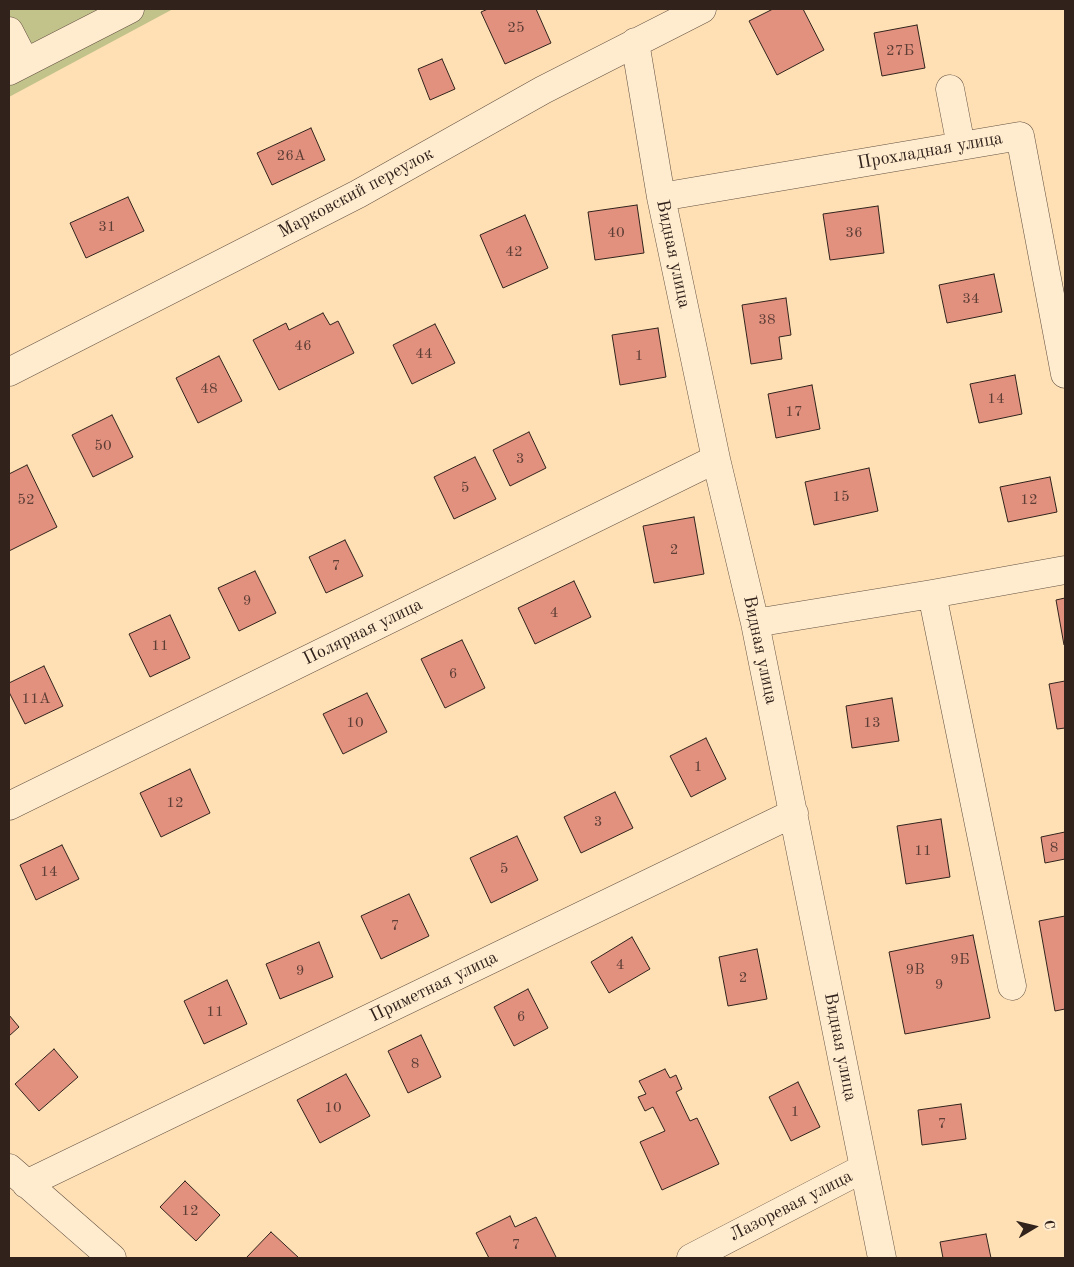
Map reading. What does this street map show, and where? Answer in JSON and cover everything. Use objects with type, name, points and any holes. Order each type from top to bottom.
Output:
[{"type":"street","points":[[9,30],[17,66],[130,9]]},
{"type":"street","name":"Марковский переулок","points":[[9,372],[358,194],[535,95],[702,9]]},
{"type":"street","name":"Видная улица","points":[[635,42],[660,197],[716,459],[756,623],[882,1258]]},
{"type":"street","points":[[950,89],[962,146]]},
{"type":"street","name":"Прохладная улица","points":[[660,197],[1020,136],[1056,274],[1065,374]]},
{"type":"street","name":"Полярная улица","points":[[9,806],[716,459]]},
{"type":"street","points":[[756,623],[1065,570]]},
{"type":"street","points":[[932,594],[1012,986]]},
{"type":"street","name":"Приметная улица","points":[[17,1176],[74,1161],[794,813]]},
{"type":"street","name":"Лазоревая улица","points":[[692,1258],[864,1168]]},
{"type":"street","points":[[17,1176],[112,1258]]},
{"type":"green space","points":[[9,9],[173,9],[9,97]]},
{"type":"building","points":[[488,9],[536,9],[551,43],[505,64],[481,12]]},
{"type":"building","points":[[773,9],[803,9],[824,50],[777,75],[749,21]]},
{"type":"building","points":[[917,25],[925,68],[882,76],[874,33]]},
{"type":"building","points":[[442,59],[455,89],[430,100],[418,69]]},
{"type":"building","points":[[311,128],[325,160],[272,185],[257,153]]},
{"type":"building","points":[[128,197],[144,231],[86,258],[70,223]]},
{"type":"building","points":[[637,205],[644,253],[595,260],[588,212]]},
{"type":"building","points":[[878,206],[884,253],[830,260],[823,214]]},
{"type":"building","points":[[525,215],[548,268],[503,288],[480,235]]},
{"type":"building","points":[[994,274],[1002,312],[947,323],[939,285]]},
{"type":"building","points":[[786,298],[791,335],[779,337],[782,359],[751,364],[742,305]]},
{"type":"building","points":[[323,313],[330,325],[338,321],[354,353],[279,390],[253,340],[286,323],[289,330]]},
{"type":"building","points":[[435,324],[455,363],[412,384],[393,345]]},
{"type":"building","points":[[658,328],[666,377],[620,385],[612,335]]},
{"type":"building","points":[[219,356],[242,401],[198,423],[176,378]]},
{"type":"building","points":[[1015,375],[1022,414],[979,423],[970,384]]},
{"type":"building","points":[[812,385],[820,429],[776,438],[768,394]]},
{"type":"building","points":[[112,415],[133,457],[93,477],[72,435]]},
{"type":"building","points":[[529,432],[546,468],[510,486],[493,450]]},
{"type":"building","points":[[475,457],[496,499],[454,519],[434,477]]},
{"type":"building","points":[[27,465],[57,527],[9,551],[9,474]]},
{"type":"building","points":[[869,468],[878,511],[814,525],[805,482]]},
{"type":"building","points":[[1050,477],[1057,512],[1008,522],[1000,487]]},
{"type":"building","points":[[694,517],[704,574],[654,583],[643,526]]},
{"type":"building","points":[[345,540],[363,576],[326,593],[309,557]]},
{"type":"building","points":[[255,571],[276,613],[239,631],[218,588]]},
{"type":"building","points":[[574,581],[591,617],[535,644],[518,608]]},
{"type":"building","points":[[1065,598],[1065,644],[1064,645],[1056,600]]},
{"type":"building","points":[[170,615],[190,658],[150,677],[129,634]]},
{"type":"building","points":[[462,640],[485,688],[445,708],[421,659]]},
{"type":"building","points":[[44,666],[63,706],[25,724],[9,692],[9,683]]},
{"type":"building","points":[[1065,681],[1065,728],[1057,729],[1049,684]]},
{"type":"building","points":[[367,693],[387,732],[343,754],[323,714]]},
{"type":"building","points":[[892,698],[899,741],[852,748],[846,706]]},
{"type":"building","points":[[706,738],[726,779],[691,797],[670,756]]},
{"type":"building","points":[[190,769],[210,813],[161,837],[140,793]]},
{"type":"building","points":[[615,792],[633,828],[581,853],[564,817]]},
{"type":"building","points":[[941,819],[950,877],[906,884],[897,826]]},
{"type":"building","points":[[1065,832],[1065,859],[1045,863],[1041,837]]},
{"type":"building","points":[[517,836],[538,880],[491,903],[470,858]]},
{"type":"building","points":[[62,845],[79,879],[36,900],[20,865]]},
{"type":"building","points":[[409,894],[429,936],[381,959],[361,916]]},
{"type":"building","points":[[1065,916],[1065,1009],[1055,1011],[1039,921]]},
{"type":"building","points":[[973,935],[990,1018],[905,1034],[889,952]]},
{"type":"building","points":[[632,937],[650,969],[609,993],[591,962]]},
{"type":"building","points":[[319,942],[333,977],[280,999],[266,964]]},
{"type":"building","points":[[757,949],[767,999],[728,1006],[719,957]]},
{"type":"building","points":[[227,980],[247,1024],[204,1044],[184,1001]]},
{"type":"building","points":[[528,989],[548,1028],[514,1046],[494,1007]]},
{"type":"building","points":[[9,1015],[19,1027],[9,1036]]},
{"type":"building","points":[[421,1035],[441,1077],[408,1093],[388,1051]]},
{"type":"building","points":[[54,1049],[78,1077],[39,1111],[15,1084]]},
{"type":"building","points":[[665,1069],[670,1078],[676,1075],[682,1089],[676,1092],[690,1121],[697,1118],[719,1164],[662,1190],[640,1142],[665,1131],[653,1107],[645,1111],[638,1097],[646,1094],[639,1081]]},
{"type":"building","points":[[346,1074],[370,1116],[320,1143],[297,1100]]},
{"type":"building","points":[[798,1082],[820,1127],[791,1141],[769,1097]]},
{"type":"building","points":[[961,1104],[966,1139],[922,1145],[918,1110]]},
{"type":"building","points":[[185,1181],[220,1215],[196,1241],[160,1207]]},
{"type":"building","points":[[510,1216],[515,1227],[536,1217],[556,1257],[489,1258],[476,1233]]},
{"type":"building","points":[[271,1232],[299,1258],[246,1258]]},
{"type":"building","points":[[986,1234],[991,1258],[943,1258],[940,1242]]}]
